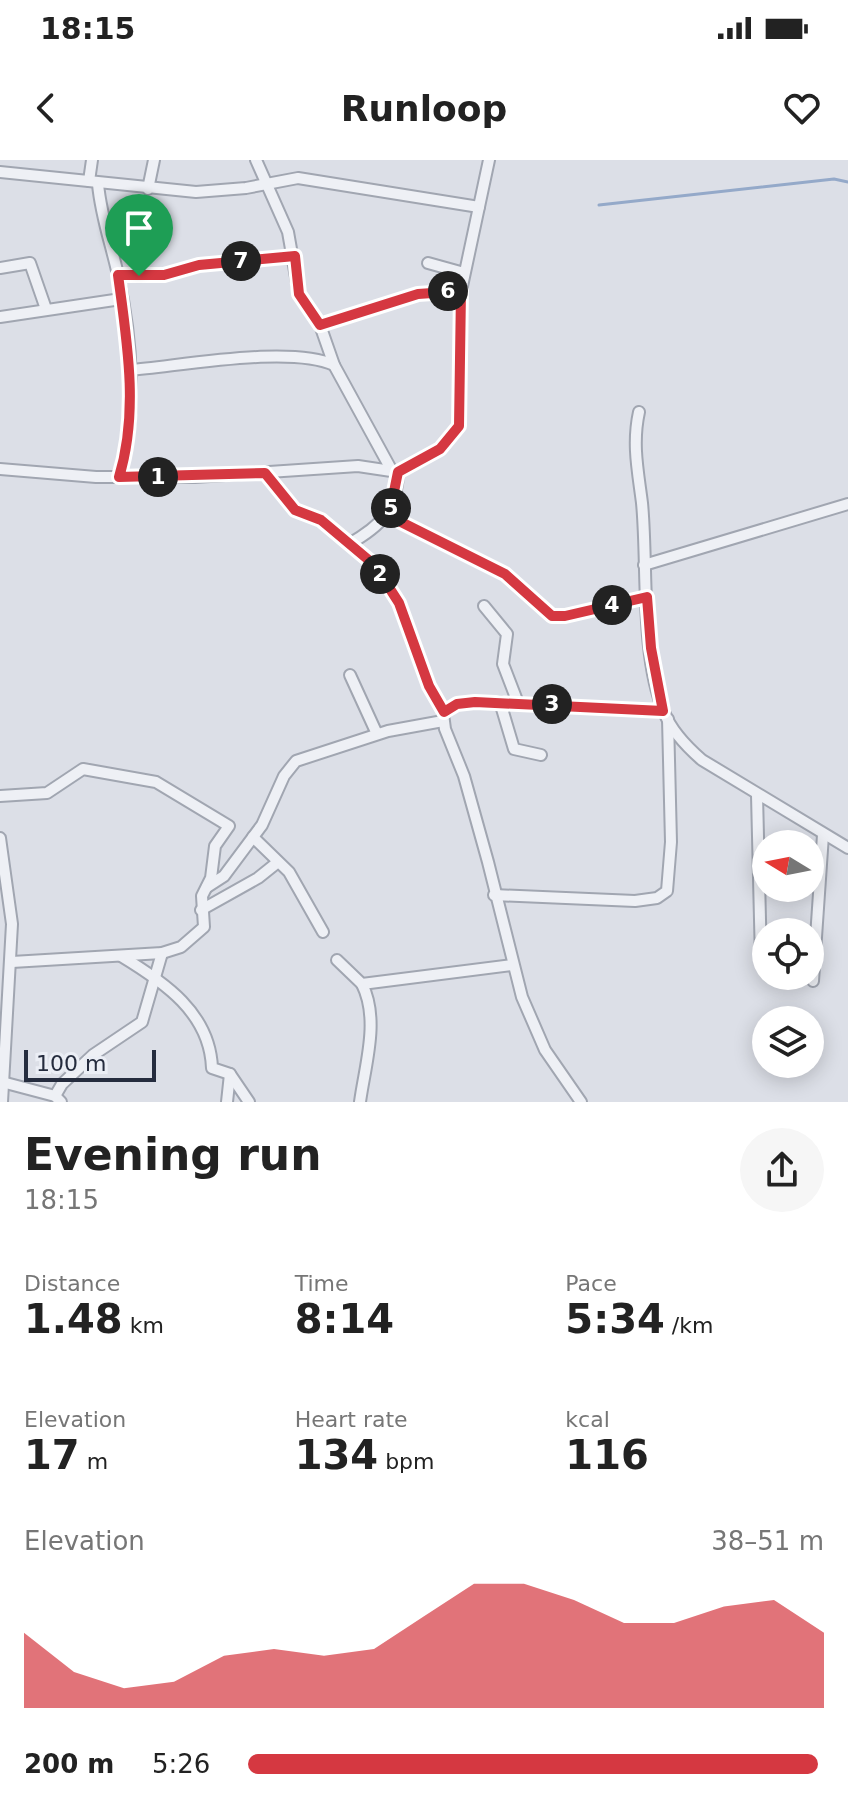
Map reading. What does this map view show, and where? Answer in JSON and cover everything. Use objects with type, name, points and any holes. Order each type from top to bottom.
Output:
[{"type":"street","points":[[92,160],[93,183],[118,275],[130,370],[128,438],[119,477]]},
{"type":"street","points":[[148,189],[154,160]]},
{"type":"street","points":[[256,160],[268,183],[295,256],[299,294],[320,325],[334,365],[395,471],[389,516],[374,530],[349,544]]},
{"type":"street","points":[[0,469],[76,477],[265,473],[358,466],[395,471],[440,449],[459,426],[461,291],[489,160]]},
{"type":"street","points":[[0,172],[148,189],[223,191],[268,183],[313,180],[479,207]]},
{"type":"street","points":[[118,275],[164,275],[199,265],[295,256]]},
{"type":"street","points":[[0,268],[30,263],[46,309]]},
{"type":"street","points":[[428,263],[464,273]]},
{"type":"street","points":[[320,325],[418,294],[461,291]]},
{"type":"street","points":[[0,317],[121,299]]},
{"type":"street","points":[[130,370],[194,361],[263,358],[309,358],[334,365]]},
{"type":"street","points":[[494,895],[635,901],[657,898],[667,891],[671,842],[666,715],[651,648],[634,444],[639,412]]},
{"type":"street","points":[[265,473],[295,510],[321,520],[371,562],[392,591],[464,776],[512,965],[545,1050],[581,1102]]},
{"type":"street","points":[[644,565],[848,504]]},
{"type":"street","points":[[389,516],[505,574],[552,616],[565,616],[647,597]]},
{"type":"street","points":[[484,606],[507,634],[503,664],[518,703]]},
{"type":"street","points":[[350,675],[377,734]]},
{"type":"street","points":[[500,702],[514,749],[541,755]]},
{"type":"street","points":[[206,887],[224,876],[253,837],[292,765],[377,734],[443,716],[463,703],[518,703],[666,715]]},
{"type":"street","points":[[666,715],[686,745],[702,760],[815,830]]},
{"type":"street","points":[[0,796],[47,793],[83,769],[141,778],[167,787],[186,802],[229,826],[215,846],[211,878],[201,910],[203,929],[181,947],[162,953],[12,962]]},
{"type":"street","points":[[757,795],[760,918]]},
{"type":"street","points":[[824,836],[848,848]]},
{"type":"street","points":[[253,837],[289,872],[323,932]]},
{"type":"street","points":[[0,838],[10,888],[12,962],[2,1102]]},
{"type":"street","points":[[201,910],[264,874],[278,862]]},
{"type":"street","points":[[2,1082],[58,1099],[84,1062],[142,1022],[162,953]]},
{"type":"street","points":[[120,955],[155,977],[202,1026],[210,1041],[212,1068],[230,1074],[249,1102]]},
{"type":"street","points":[[337,960],[362,984],[369,1001],[371,1027],[360,1102]]},
{"type":"street","points":[[362,984],[512,965]]},
{"type":"street","points":[[227,1102],[230,1074]]},
{"type":"waterway","points":[[599,205],[834,179],[848,182]]},
{"type":"route","points":[[295,256],[299,294],[320,325],[377,310],[418,294],[461,291],[459,426],[456,434],[440,449],[398,472],[389,516],[505,574],[552,616],[565,616],[647,597],[651,648],[663,711],[475,702],[457,704],[444,712],[429,686],[399,603],[383,578],[371,562],[321,520],[295,510],[265,473],[119,477],[128,438],[130,370],[118,275],[139,276],[164,275],[190,266],[295,256]]}]
